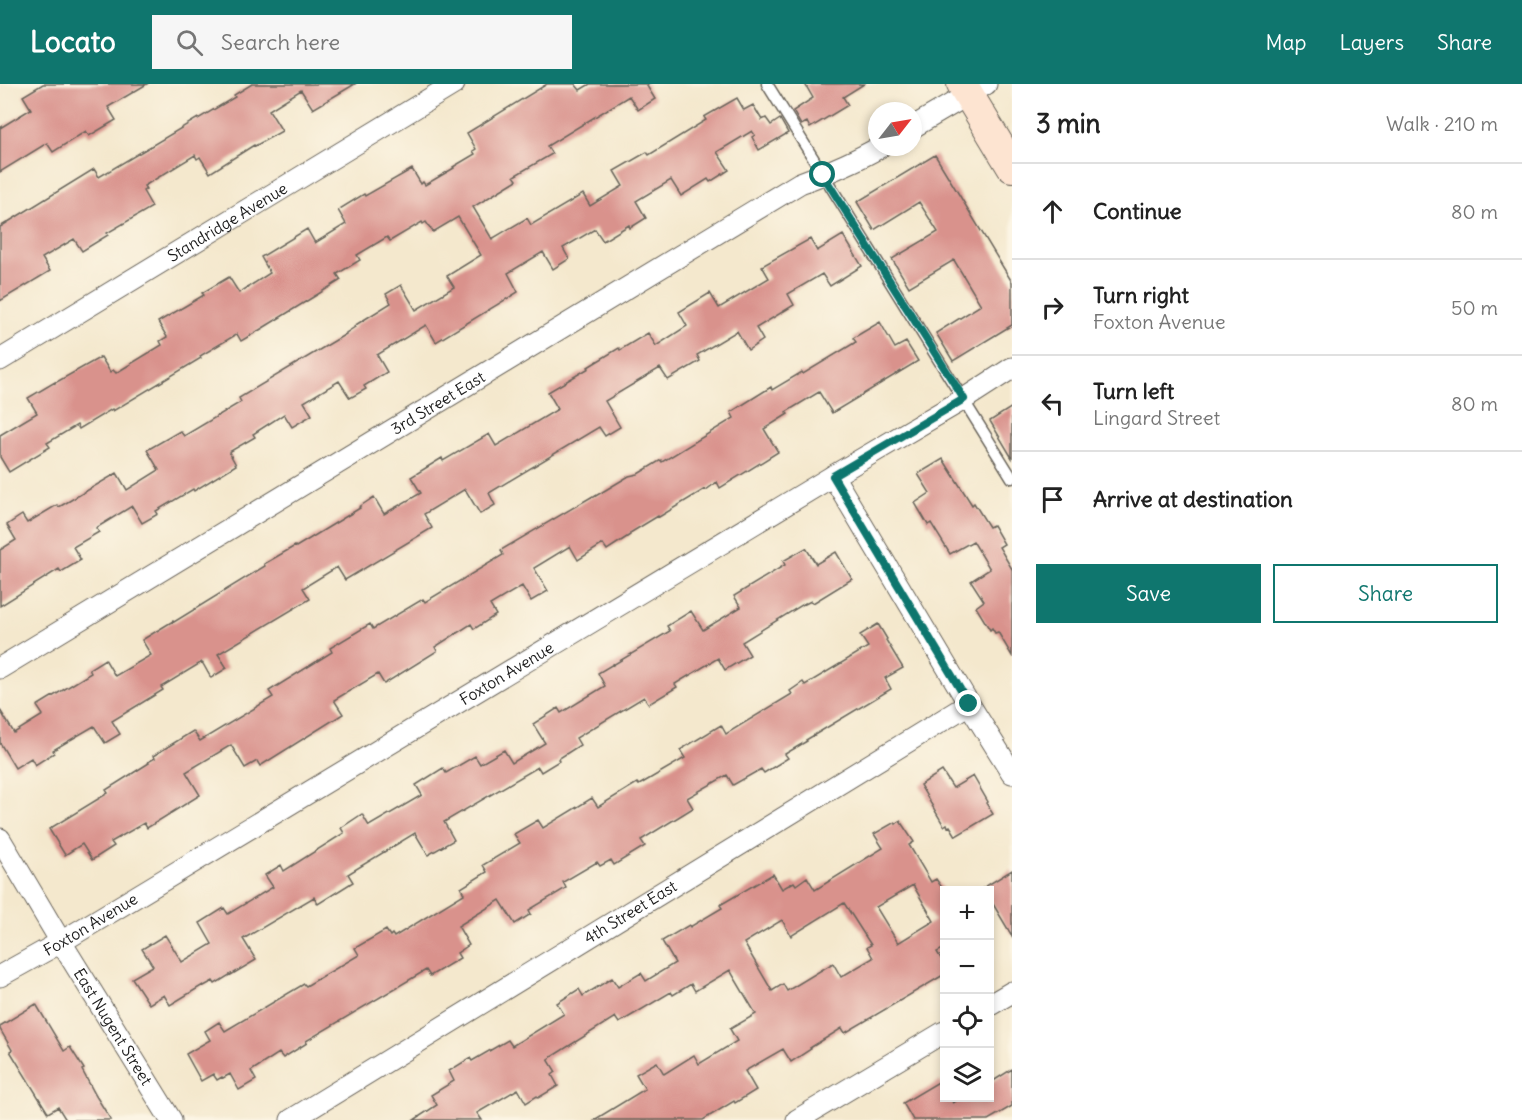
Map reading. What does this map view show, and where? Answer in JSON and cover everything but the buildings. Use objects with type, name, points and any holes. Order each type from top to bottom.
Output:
[{"type":"main road","points":[[972,87],[1012,167]]},
{"type":"street","name":"Standridge Avenue","points":[[0,360],[454,84]]},
{"type":"street","points":[[922,121],[972,87]]},
{"type":"street","name":"3rd Street East","points":[[0,668],[789,189],[868,154]]},
{"type":"street","name":"Foxton Avenue","points":[[0,976],[61,942],[1012,369]]},
{"type":"street","points":[[833,476],[1012,773]]},
{"type":"street","name":"4th Street East","points":[[291,1120],[969,704]]},
{"type":"street","name":"East Nugent Street","points":[[0,839],[171,1120]]},
{"type":"street","points":[[994,1003],[1012,992]]},
{"type":"street","points":[[797,1120],[940,1035]]},
{"type":"lane","points":[[767,84],[1012,477]]},
{"type":"route","points":[[823,175],[964,399],[833,476],[969,704]]}]
